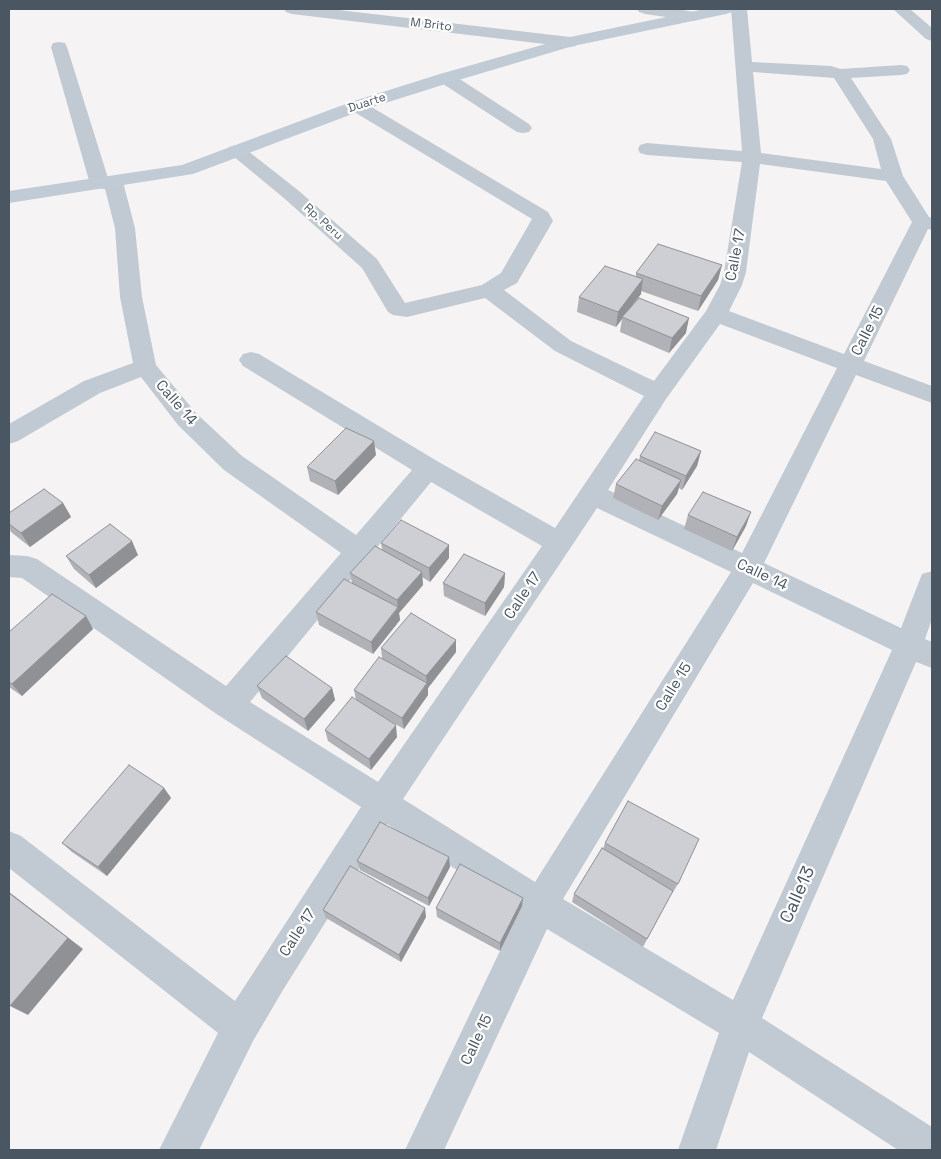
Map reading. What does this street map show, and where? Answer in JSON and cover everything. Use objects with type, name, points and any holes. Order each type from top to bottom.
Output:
[{"type":"street","name":"M Brito","points":[[292,9],[348,12],[430,25],[570,42]]},
{"type":"street","points":[[430,25],[440,9]]},
{"type":"street","points":[[644,9],[694,16]]},
{"type":"street","name":"Duarte","points":[[9,197],[186,170],[357,106],[446,78],[570,42],[726,9]]},
{"type":"street","name":"Calle 17","points":[[178,1150],[240,1028],[270,977],[382,803],[592,494],[658,393],[716,314],[731,285],[735,272],[752,157],[739,9]]},
{"type":"street","points":[[900,9],[932,36]]},
{"type":"street","name":"Calle 14","points":[[58,48],[106,183],[126,228],[130,297],[145,367],[187,419],[233,464],[359,551]]},
{"type":"street","points":[[744,67],[831,71],[840,74],[902,70]]},
{"type":"street","points":[[840,74],[882,139],[893,176],[927,223]]},
{"type":"street","points":[[446,78],[524,128]]},
{"type":"street","points":[[357,106],[540,216],[543,221],[509,278],[489,290],[563,346],[658,393]]},
{"type":"street","points":[[647,149],[752,157],[893,176]]},
{"type":"street","name":"Rp. Peru","points":[[236,150],[292,195],[370,264],[396,307],[407,310],[489,290]]},
{"type":"street","name":"Calle 15","points":[[424,1150],[540,905],[748,568],[851,365],[927,223]]},
{"type":"street","points":[[716,314],[932,395]]},
{"type":"street","points":[[251,360],[428,468],[559,543]]},
{"type":"street","points":[[9,435],[92,388],[145,367]]},
{"type":"street","points":[[229,705],[428,468]]},
{"type":"street","name":"Calle 14","points":[[592,494],[921,650]]},
{"type":"street","points":[[9,566],[27,566],[229,705],[540,905],[740,1025],[932,1150]]},
{"type":"street","name":"Calle13","points":[[697,1150],[740,1025],[921,650],[932,582]]},
{"type":"street","points":[[9,847],[240,1028]]},
{"type":"building","points":[[658,244],[722,265],[701,296],[636,273]]},
{"type":"building","points":[[605,266],[643,279],[618,312],[579,297]]},
{"type":"building","points":[[639,298],[689,318],[672,338],[622,317]]},
{"type":"building","points":[[346,428],[374,441],[335,481],[307,467]]},
{"type":"building","points":[[655,432],[701,451],[686,476],[640,456]]},
{"type":"building","points":[[636,459],[681,480],[662,506],[616,484]]},
{"type":"building","points":[[44,489],[63,503],[21,533],[9,524],[9,513]]},
{"type":"building","points":[[703,492],[751,512],[737,537],[688,515]]},
{"type":"building","points":[[401,520],[449,545],[429,568],[381,543]]},
{"type":"building","points":[[110,524],[132,541],[89,575],[66,556]]},
{"type":"building","points":[[375,546],[422,572],[397,600],[350,573]]},
{"type":"building","points":[[464,554],[505,573],[485,603],[443,583]]},
{"type":"building","points":[[344,579],[398,607],[371,642],[316,612]]},
{"type":"building","points":[[52,594],[86,616],[12,684],[9,682],[9,632]]},
{"type":"building","points":[[411,613],[456,640],[426,676],[381,648]]},
{"type":"building","points":[[286,656],[332,688],[304,719],[257,686]]},
{"type":"building","points":[[379,657],[427,683],[402,718],[354,690]]},
{"type":"building","points":[[352,697],[396,725],[369,759],[325,730]]},
{"type":"building","points":[[129,765],[164,788],[98,867],[62,843]]},
{"type":"building","points":[[628,801],[699,839],[678,884],[605,843]]},
{"type":"building","points":[[380,822],[449,857],[428,898],[357,861]]},
{"type":"building","points":[[602,848],[673,891],[647,939],[574,894]]},
{"type":"building","points":[[460,864],[523,898],[500,943],[436,908]]},
{"type":"building","points":[[350,866],[425,908],[399,955],[323,910]]},
{"type":"building","points":[[9,893],[68,938],[10,1006],[9,1005]]}]
